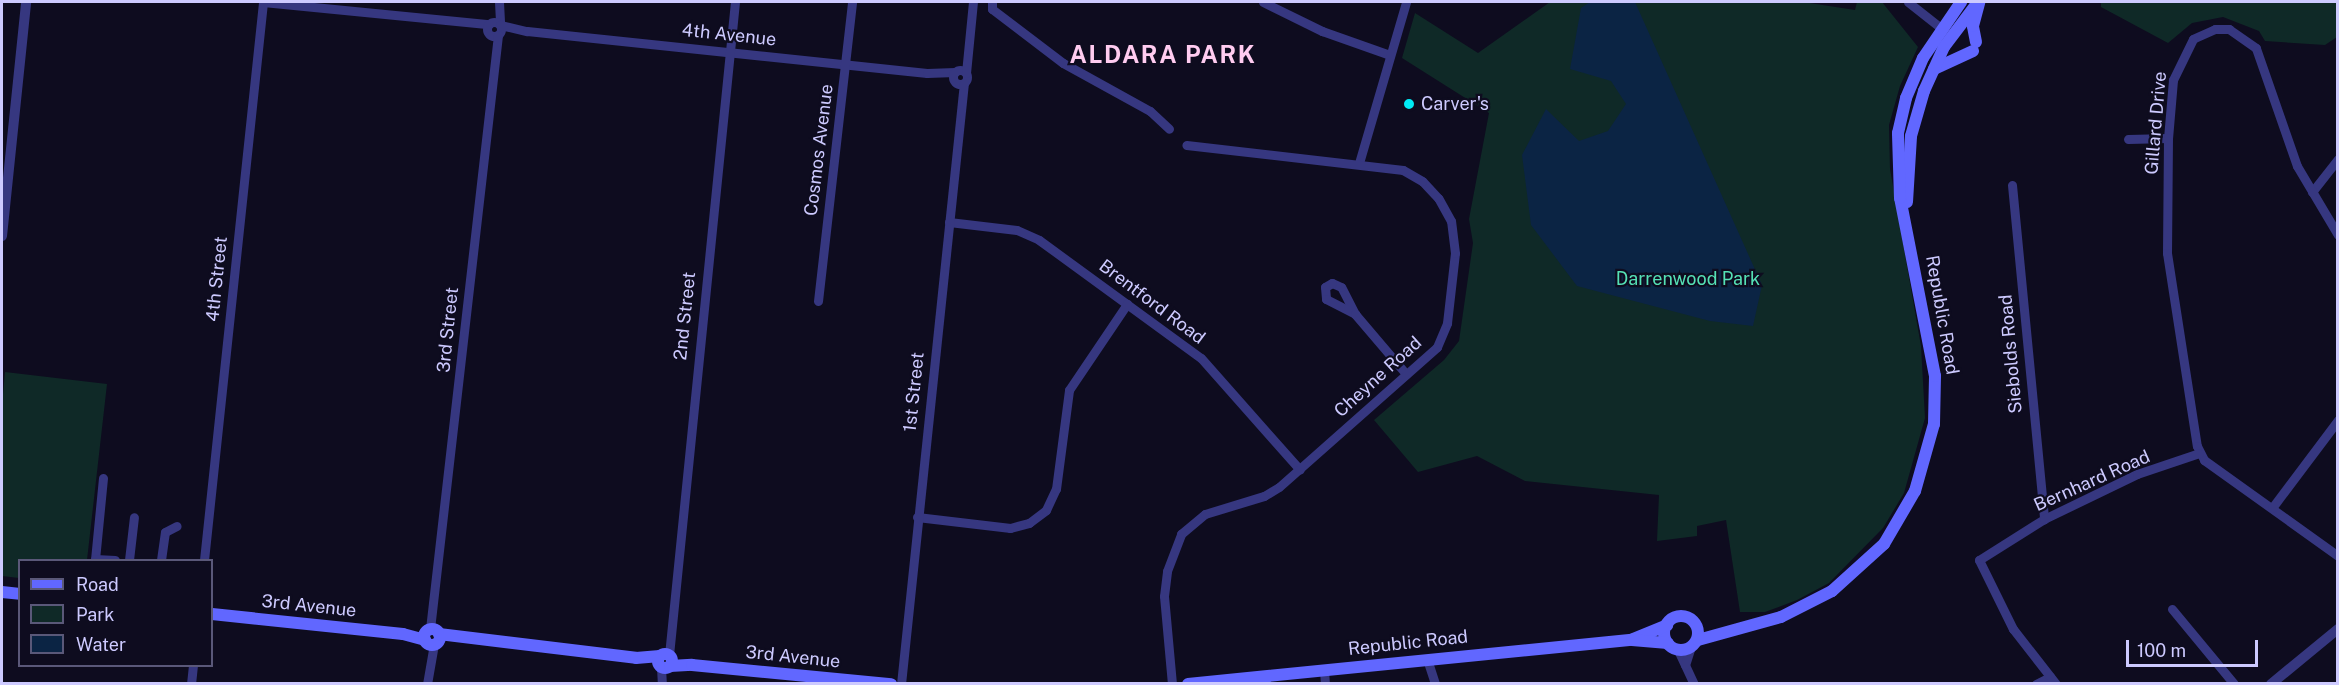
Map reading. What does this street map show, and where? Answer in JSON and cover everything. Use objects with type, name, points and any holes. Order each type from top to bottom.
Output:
[{"type":"main road","name":"Republic Road","points":[[1188,684],[1632,640],[1673,647],[1694,644],[1726,630],[1780,617],[1832,591],[1884,544],[1915,491],[1929,451],[1936,396],[1933,355],[1896,170],[1898,133],[1914,77],[1947,29],[1961,2]]},
{"type":"main road","name":"Republic Road","points":[[1907,221],[1911,136],[1947,29],[1979,2]]},
{"type":"main road","points":[[1933,70],[1975,46],[1973,26],[1979,2]]},
{"type":"main road","points":[[2,592],[18,594]]},
{"type":"main road","name":"3rd Avenue","points":[[213,614],[891,684]]},
{"type":"main road","name":"Republic Road","points":[[1632,640],[1682,616],[1695,624],[1726,630]]},
{"type":"main road","points":[[1694,644],[1695,624]]},
{"type":"main road","points":[[1667,625],[1673,647]]},
{"type":"street","points":[[2,236],[27,2]]},
{"type":"street","name":"4th Avenue","points":[[263,2],[959,77]]},
{"type":"street","name":"4th Street","points":[[204,559],[263,2]]},
{"type":"street","name":"2nd Street","points":[[663,684],[735,2]]},
{"type":"street","name":"Cosmos Avenue","points":[[818,301],[852,2]]},
{"type":"street","name":"1st Street","points":[[901,684],[961,105],[959,77],[967,49],[973,2]]},
{"type":"street","points":[[993,2],[992,9],[1063,63],[1157,115],[1169,129]]},
{"type":"street","points":[[1263,2],[1322,32],[1390,55]]},
{"type":"street","points":[[1359,163],[1406,2]]},
{"type":"street","points":[[1908,2],[1947,29]]},
{"type":"street","name":"3rd Street","points":[[427,684],[499,4]]},
{"type":"street","name":"Gillard Drive","points":[[2199,453],[2168,269],[2168,138],[2173,80],[2183,54],[2204,32],[2229,29],[2248,40],[2262,59],[2291,150],[2337,235]]},
{"type":"street","points":[[2128,139],[2168,138]]},
{"type":"street","name":"Cheyne Road","points":[[1172,684],[1164,596],[1167,572],[1181,534],[1204,513],[1269,494],[1300,470],[1437,347],[1445,333],[1455,234],[1445,208],[1422,181],[1403,170],[1359,163],[1186,145]]},
{"type":"street","points":[[2312,192],[2337,159]]},
{"type":"street","name":"Siebolds Road","points":[[2012,185],[2044,519]]},
{"type":"street","name":"Brentford Road","points":[[949,222],[1023,231],[1127,304],[1201,358],[1300,470]]},
{"type":"street","points":[[917,517],[1010,528],[1029,523],[1046,510],[1056,489],[1071,384],[1127,304]]},
{"type":"street","points":[[1356,314],[1406,374]]},
{"type":"street","points":[[2272,508],[2337,420]]},
{"type":"street","points":[[2199,453],[2337,556]]},
{"type":"street","name":"Bernhard Road","points":[[2053,680],[2005,616],[1979,560],[2044,519],[2137,474],[2199,453]]},
{"type":"street","points":[[95,559],[103,478]]},
{"type":"street","points":[[129,559],[134,517]]},
{"type":"street","points":[[161,559],[165,532],[177,526]]},
{"type":"street","points":[[2172,609],[2234,684]]},
{"type":"street","points":[[2271,684],[2337,629]]},
{"type":"street","points":[[1685,665],[1694,644]]},
{"type":"street","points":[[1673,647],[1694,684]]},
{"type":"street","points":[[1427,659],[1435,684]]},
{"type":"street","points":[[191,684],[193,667]]},
{"type":"street","points":[[1324,670],[1325,684]]},
{"type":"street","points":[[2036,684],[2053,680]]},
{"type":"green space","name":"Darrenwood Park","points":[[1550,2],[1803,2],[1855,10],[1857,2],[1882,2],[1918,47],[1900,86],[1889,125],[1890,169],[1921,346],[1925,418],[1904,493],[1883,528],[1829,583],[1797,600],[1765,612],[1740,612],[1726,520],[1697,526],[1697,536],[1657,541],[1659,495],[1525,481],[1477,456],[1418,472],[1374,420],[1444,360],[1459,341],[1473,243],[1469,219],[1489,113],[1402,58],[1415,13],[1478,53]]},
{"type":"green space","points":[[2101,2],[2337,2],[2337,37],[2325,45],[2265,41],[2259,31],[2223,17],[2192,23],[2168,43],[2101,7]]},
{"type":"green space","points":[[5,372],[107,384],[87,559],[18,559],[18,578],[2,576],[2,405]]},
{"type":"water","points":[[1590,2],[1635,2],[1762,285],[1753,326],[1710,321],[1577,286],[1531,225],[1522,155],[1546,109],[1579,141],[1608,131],[1626,104],[1611,81],[1570,69],[1581,8]]},
{"type":"place","name":"Carver's","points":[[1409,104]]},
{"type":"district","name":"ALDARA PARK","points":[[1163,55]]}]
